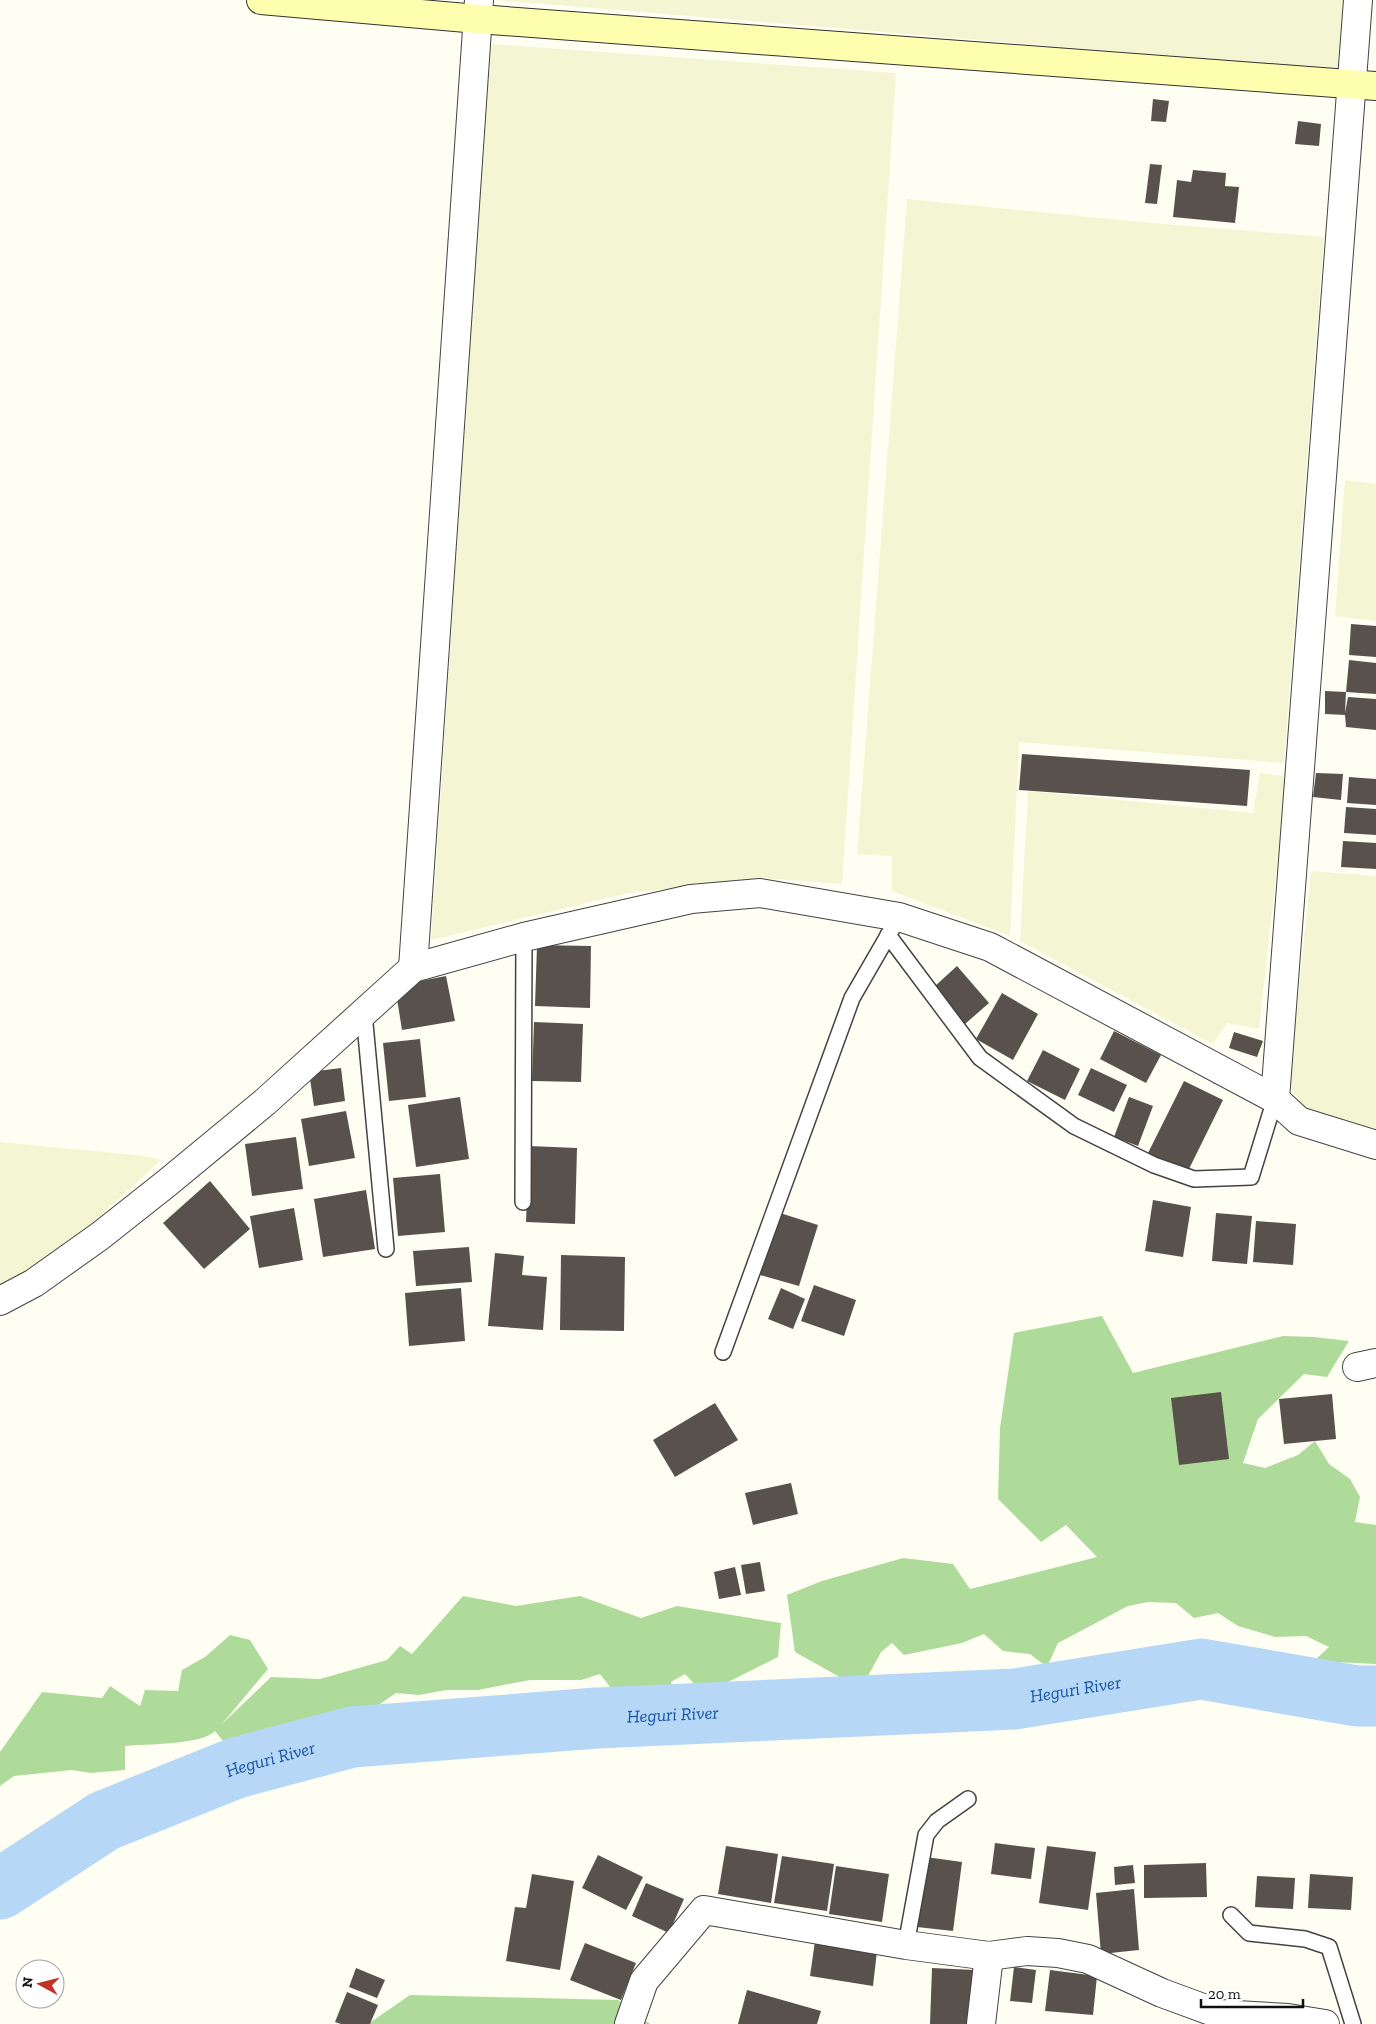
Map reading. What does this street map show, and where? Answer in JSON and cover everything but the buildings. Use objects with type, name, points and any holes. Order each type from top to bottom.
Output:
[{"type":"street","points":[[261,0],[478,9],[1364,85]]},
{"type":"street","points":[[1275,1099],[1364,85],[1358,0]]},
{"type":"street","points":[[413,968],[478,9]]},
{"type":"street","points":[[0,1301],[34,1283],[100,1236],[265,1102],[413,968],[524,937],[691,899],[760,893],[990,947],[1275,1099],[1300,1121],[1376,1145]]},
{"type":"street","points":[[629,2024],[644,1981],[704,1910],[906,1945],[989,1956],[1027,1951],[1058,1953],[1088,1959],[1162,1993],[1219,2014],[1288,2018],[1325,2024]]},
{"type":"street","points":[[981,2024],[989,1956]]},
{"type":"lane","points":[[723,1352],[852,998],[894,926],[980,1058],[1074,1126],[1154,1166],[1194,1179],[1251,1178],[1275,1099]]},
{"type":"lane","points":[[523,1202],[524,937]]},
{"type":"lane","points":[[364,1013],[386,1250]]},
{"type":"lane","points":[[906,1945],[926,1835],[937,1821],[968,1799]]},
{"type":"lane","points":[[1231,1915],[1249,1933],[1306,1939],[1329,1947],[1353,2024]]},
{"type":"green space","points":[[495,0],[1358,0],[1353,71]]},
{"type":"green space","points":[[490,44],[896,73],[842,884],[761,878],[628,893],[431,940]]},
{"type":"green space","points":[[907,199],[1141,222],[1324,237],[1284,763],[1019,742],[1010,936],[892,891],[892,856],[857,854]]},
{"type":"green space","points":[[1345,480],[1376,484],[1376,621],[1335,616]]},
{"type":"green space","points":[[1260,773],[1287,777],[1259,1029],[1227,1023],[1213,1044],[1020,941],[1028,791],[1253,813]]},
{"type":"green space","points":[[1311,871],[1376,876],[1376,1131],[1306,1109],[1289,1086]]},
{"type":"green space","points":[[0,1142],[145,1156],[161,1160],[81,1233],[26,1276],[0,1289]]},
{"type":"green space","points":[[1102,1316],[1133,1373],[1283,1336],[1349,1341],[1327,1377],[1304,1374],[1258,1419],[1243,1463],[1265,1468],[1298,1455],[1315,1441],[1329,1464],[1350,1479],[1360,1497],[1355,1522],[1376,1525],[1376,1664],[1314,1661],[1329,1647],[1306,1636],[1275,1637],[1238,1626],[1218,1613],[1194,1618],[1176,1603],[1148,1602],[1128,1606],[1058,1643],[1047,1667],[1030,1654],[1003,1651],[984,1634],[962,1643],[904,1655],[892,1643],[881,1652],[861,1689],[795,1652],[787,1595],[822,1581],[903,1558],[953,1564],[970,1589],[1097,1557],[1066,1525],[1041,1542],[998,1499],[1000,1428],[1014,1333]]},
{"type":"green space","points":[[463,1596],[516,1606],[580,1596],[641,1618],[677,1606],[781,1623],[778,1657],[704,1694],[685,1674],[671,1682],[674,1691],[618,1697],[600,1674],[581,1680],[530,1680],[478,1690],[446,1690],[419,1695],[396,1693],[344,1729],[267,1750],[251,1745],[230,1750],[215,1731],[208,1736],[186,1741],[125,1746],[125,1770],[91,1773],[72,1770],[14,1776],[0,1786],[0,1752],[42,1692],[102,1698],[110,1686],[140,1706],[145,1690],[178,1691],[182,1670],[205,1657],[230,1635],[250,1640],[268,1669],[222,1724],[271,1677],[320,1679],[387,1660],[400,1646],[412,1654]]},
{"type":"green space","points":[[410,1995],[618,2000],[650,2024],[368,2024]]},
{"type":"waterway","name":"Heguri River","points":[[0,1889],[104,1821],[236,1768],[352,1737],[597,1718],[1015,1699],[1201,1669],[1357,1696],[1376,1696]]}]
